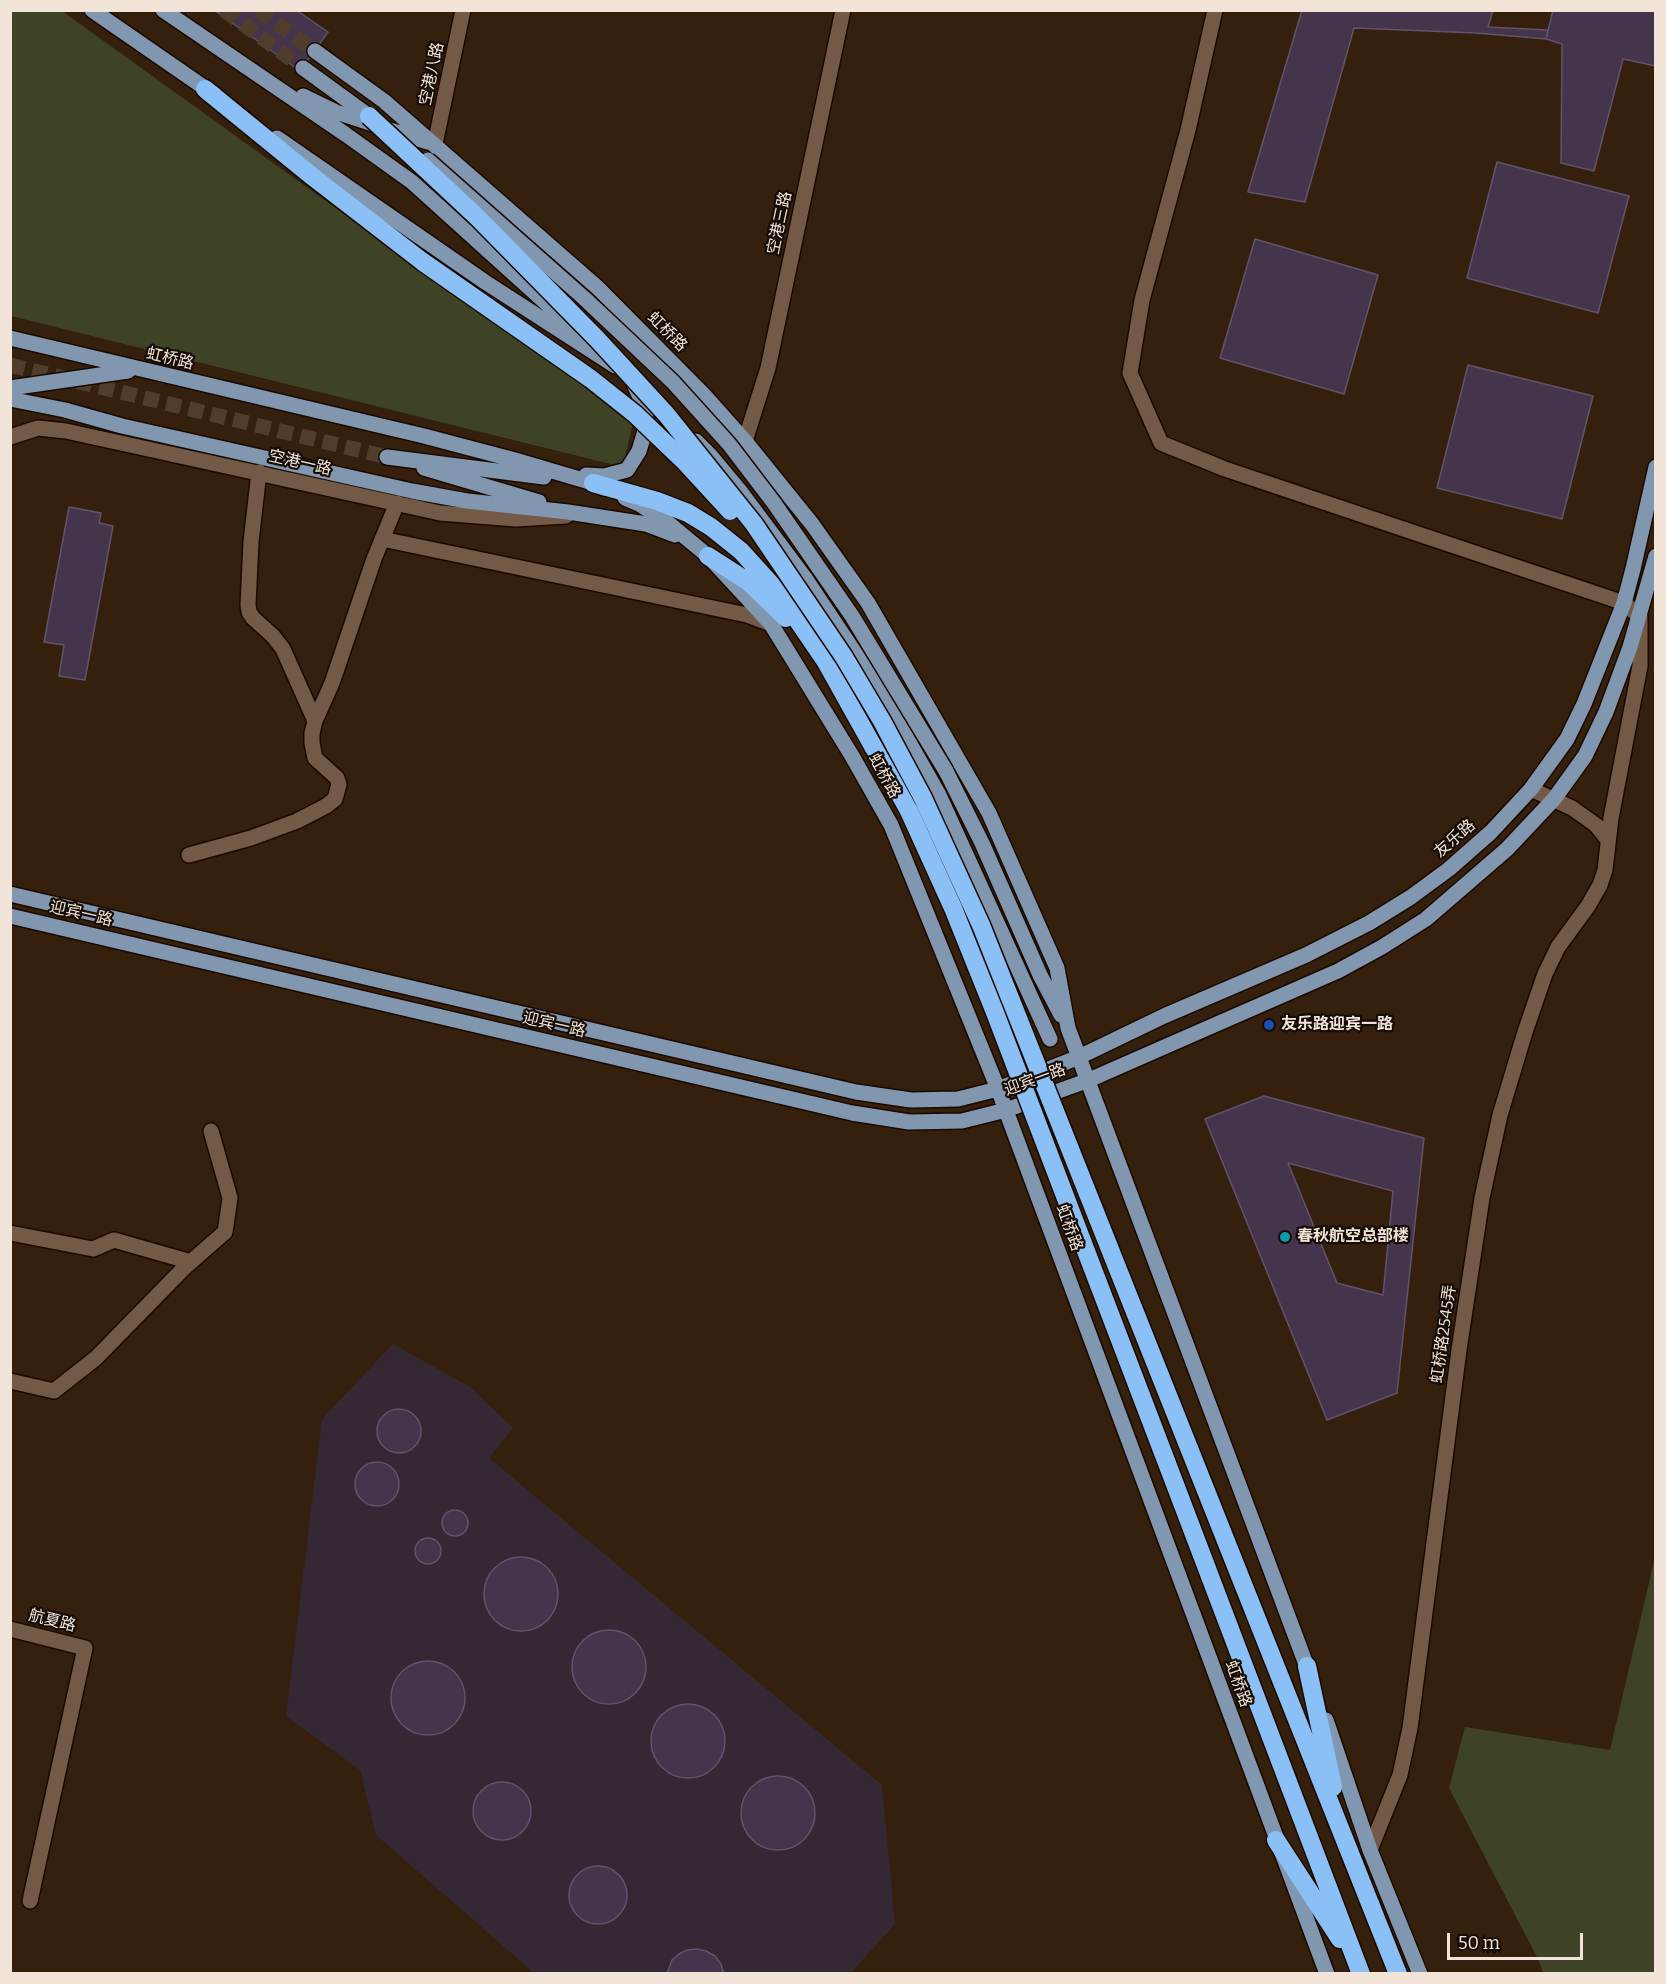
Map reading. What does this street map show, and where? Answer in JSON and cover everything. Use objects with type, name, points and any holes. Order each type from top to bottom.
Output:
[{"type":"highway","points":[[205,89],[423,262],[591,379],[634,414],[684,461],[736,517],[800,592]]},
{"type":"highway","points":[[369,116],[477,217],[597,339],[666,414],[754,524],[844,657],[882,722],[923,798],[985,935],[1398,1974]]},
{"type":"highway","points":[[593,483],[657,501],[688,513],[711,527],[741,551],[779,593],[826,662],[909,811],[953,908],[994,1010],[1361,1973]]},
{"type":"highway","points":[[708,556],[750,583],[826,662]]},
{"type":"highway","points":[[1307,1666],[1345,1839]]},
{"type":"highway","points":[[1276,1840],[1361,1973]]},
{"type":"main road","points":[[92,10],[476,275],[615,366]]},
{"type":"main road","points":[[163,10],[412,182],[710,455],[805,578],[879,689],[939,795],[1050,1039]]},
{"type":"main road","name":"虹桥路","points":[[315,51],[384,101],[598,288],[704,395],[745,441],[812,524],[868,603],[989,813],[1058,968],[1068,1028]]},
{"type":"main road","name":"虹桥路","points":[[303,68],[424,156],[584,298],[673,382],[729,444],[774,503],[852,616],[946,771],[982,843],[1040,975],[1068,1028],[1089,1080],[1307,1666],[1370,1850],[1420,1974]]},
{"type":"main road","points":[[251,71],[336,112],[435,144]]},
{"type":"main road","name":"虹桥路","points":[[15,338],[413,434],[593,483],[639,504],[667,522],[708,556],[771,624],[852,756],[891,825],[1006,1110],[1327,1974]]},
{"type":"main road","points":[[10,388],[137,369]]},
{"type":"main road","points":[[547,471],[604,476],[627,470],[639,451],[645,431],[646,410],[634,384]]},
{"type":"main road","name":"虹桥路","points":[[10,399],[412,491],[467,501],[646,524],[691,543]]},
{"type":"main road","points":[[585,515],[387,457],[593,483]]},
{"type":"main road","name":"友乐路","points":[[1079,1057],[1369,923],[1411,897],[1449,869],[1491,832],[1531,789],[1567,739],[1580,712],[1624,603],[1656,467]]},
{"type":"main road","points":[[1089,1080],[1327,975],[1383,947],[1426,919],[1507,849],[1554,799],[1585,756],[1602,721],[1640,617],[1656,556]]},
{"type":"main road","name":"迎宾一路","points":[[10,894],[856,1092],[910,1100],[958,1099],[998,1089],[1079,1057]]},
{"type":"main road","name":"迎宾一路","points":[[10,916],[852,1113],[909,1122],[962,1121],[1006,1110],[1089,1080]]},
{"type":"street","name":"空港八路","points":[[435,144],[464,10]]},
{"type":"street","name":"空港三路","points":[[745,441],[768,368],[843,10]]},
{"type":"street","points":[[1215,10],[1188,130],[1142,300],[1130,373],[1161,443],[1225,470],[1624,603],[1640,617]]},
{"type":"street","name":"空港一路","points":[[10,437],[38,428],[66,430],[440,513],[516,519],[585,515]]},
{"type":"street","points":[[260,472],[251,542],[249,612],[283,649],[315,721]]},
{"type":"street","points":[[189,855],[251,838],[297,821],[335,799],[339,784],[337,778],[315,758],[312,743],[315,721],[332,683],[382,539],[397,503]]},
{"type":"street","points":[[382,539],[747,615],[771,624]]},
{"type":"street","name":"虹桥路2545弄","points":[[1370,1850],[1400,1775],[1410,1728],[1459,1350],[1482,1198],[1500,1115],[1545,974],[1558,947],[1588,906],[1600,885],[1605,870],[1608,840],[1640,666],[1640,617]]},
{"type":"street","points":[[1531,789],[1572,808],[1596,825],[1608,840]]},
{"type":"street","points":[[10,1382],[54,1391],[96,1358],[191,1262],[225,1232],[230,1198],[211,1131]]},
{"type":"street","points":[[10,1233],[93,1249],[114,1240],[191,1262]]},
{"type":"street","name":"航夏路","points":[[10,1629],[85,1648],[30,1901]]},
{"type":"shaded area","points":[[393,1344],[470,1387],[513,1428],[489,1458],[882,1785],[895,1924],[851,1973],[534,1973],[376,1835],[360,1770],[286,1716],[322,1419]]},
{"type":"green space","points":[[11,10],[62,11],[633,422],[623,467],[11,316]]},
{"type":"green space","points":[[1655,1557],[1655,1973],[1543,1973],[1539,1961],[1449,1788],[1465,1727],[1610,1750]]},
{"type":"building","points":[[214,10],[296,10],[328,32],[300,71]]},
{"type":"building","points":[[1302,10],[1493,10],[1488,27],[1548,30],[1546,39],[1476,33],[1354,28],[1305,202],[1248,192]]},
{"type":"building","points":[[1553,10],[1656,10],[1656,66],[1623,59],[1594,171],[1561,163],[1562,44],[1546,39]]},
{"type":"building","points":[[1497,162],[1629,196],[1598,313],[1467,278]]},
{"type":"building","points":[[1255,239],[1378,275],[1344,394],[1220,358]]},
{"type":"building","points":[[1468,365],[1593,396],[1562,519],[1437,488]]},
{"type":"building","points":[[69,507],[101,513],[99,523],[113,526],[85,680],[59,676],[64,645],[44,642]]},
{"type":"building","name":"春秋航空总部楼","points":[[1264,1096],[1424,1138],[1397,1393],[1327,1420],[1205,1119]],"holes":[[[1288,1163],[1393,1191],[1383,1295],[1337,1283]]]},
{"type":"building","points":[[399,1409],[414,1416],[421,1431],[414,1446],[399,1453],[384,1446],[377,1431],[384,1416]]},
{"type":"building","points":[[377,1462],[392,1469],[399,1484],[392,1499],[377,1506],[362,1499],[355,1484],[362,1469]]},
{"type":"building","points":[[455,1510],[464,1514],[468,1523],[464,1532],[455,1536],[446,1532],[442,1523],[446,1514]]},
{"type":"building","points":[[428,1538],[437,1542],[441,1551],[437,1560],[428,1564],[419,1560],[415,1551],[419,1542]]},
{"type":"building","points":[[521,1557],[535,1560],[547,1568],[555,1580],[558,1594],[555,1608],[547,1620],[535,1628],[521,1631],[507,1628],[495,1620],[487,1608],[484,1594],[487,1580],[495,1568],[507,1560]]},
{"type":"building","points":[[609,1630],[623,1633],[635,1641],[643,1653],[646,1667],[643,1681],[635,1693],[623,1701],[609,1704],[595,1701],[583,1693],[575,1681],[572,1667],[575,1653],[583,1641],[595,1633]]},
{"type":"building","points":[[428,1661],[442,1664],[454,1672],[462,1684],[465,1698],[462,1712],[454,1724],[442,1732],[428,1735],[414,1732],[402,1724],[394,1712],[391,1698],[394,1684],[402,1672],[414,1664]]},
{"type":"building","points":[[688,1704],[702,1707],[714,1715],[722,1727],[725,1741],[722,1755],[714,1767],[702,1775],[688,1778],[674,1775],[662,1767],[654,1755],[651,1741],[654,1727],[662,1715],[674,1707]]},
{"type":"building","points":[[778,1776],[792,1779],[804,1787],[812,1799],[815,1813],[812,1827],[804,1839],[792,1847],[778,1850],[764,1847],[752,1839],[744,1827],[741,1813],[744,1799],[752,1787],[764,1779]]},
{"type":"building","points":[[502,1782],[513,1784],[526,1795],[531,1811],[529,1822],[518,1835],[502,1840],[491,1838],[478,1827],[473,1811],[475,1800],[486,1787]]},
{"type":"building","points":[[598,1866],[609,1868],[622,1879],[627,1895],[625,1906],[614,1919],[598,1924],[587,1922],[574,1911],[569,1895],[571,1884],[582,1871]]},
{"type":"building","points":[[697,1949],[715,1956],[724,1974],[667,1974],[672,1960],[679,1954]]},
{"type":"tunnel","points":[[224,10],[303,68]]},
{"type":"tunnel","points":[[258,10],[315,51]]},
{"type":"tunnel","points":[[10,365],[387,457]]},
{"type":"place","name":"友乐路迎宾一路","points":[[1269,1025]]},
{"type":"place","name":"春秋航空总部楼","points":[[1285,1237]]}]
